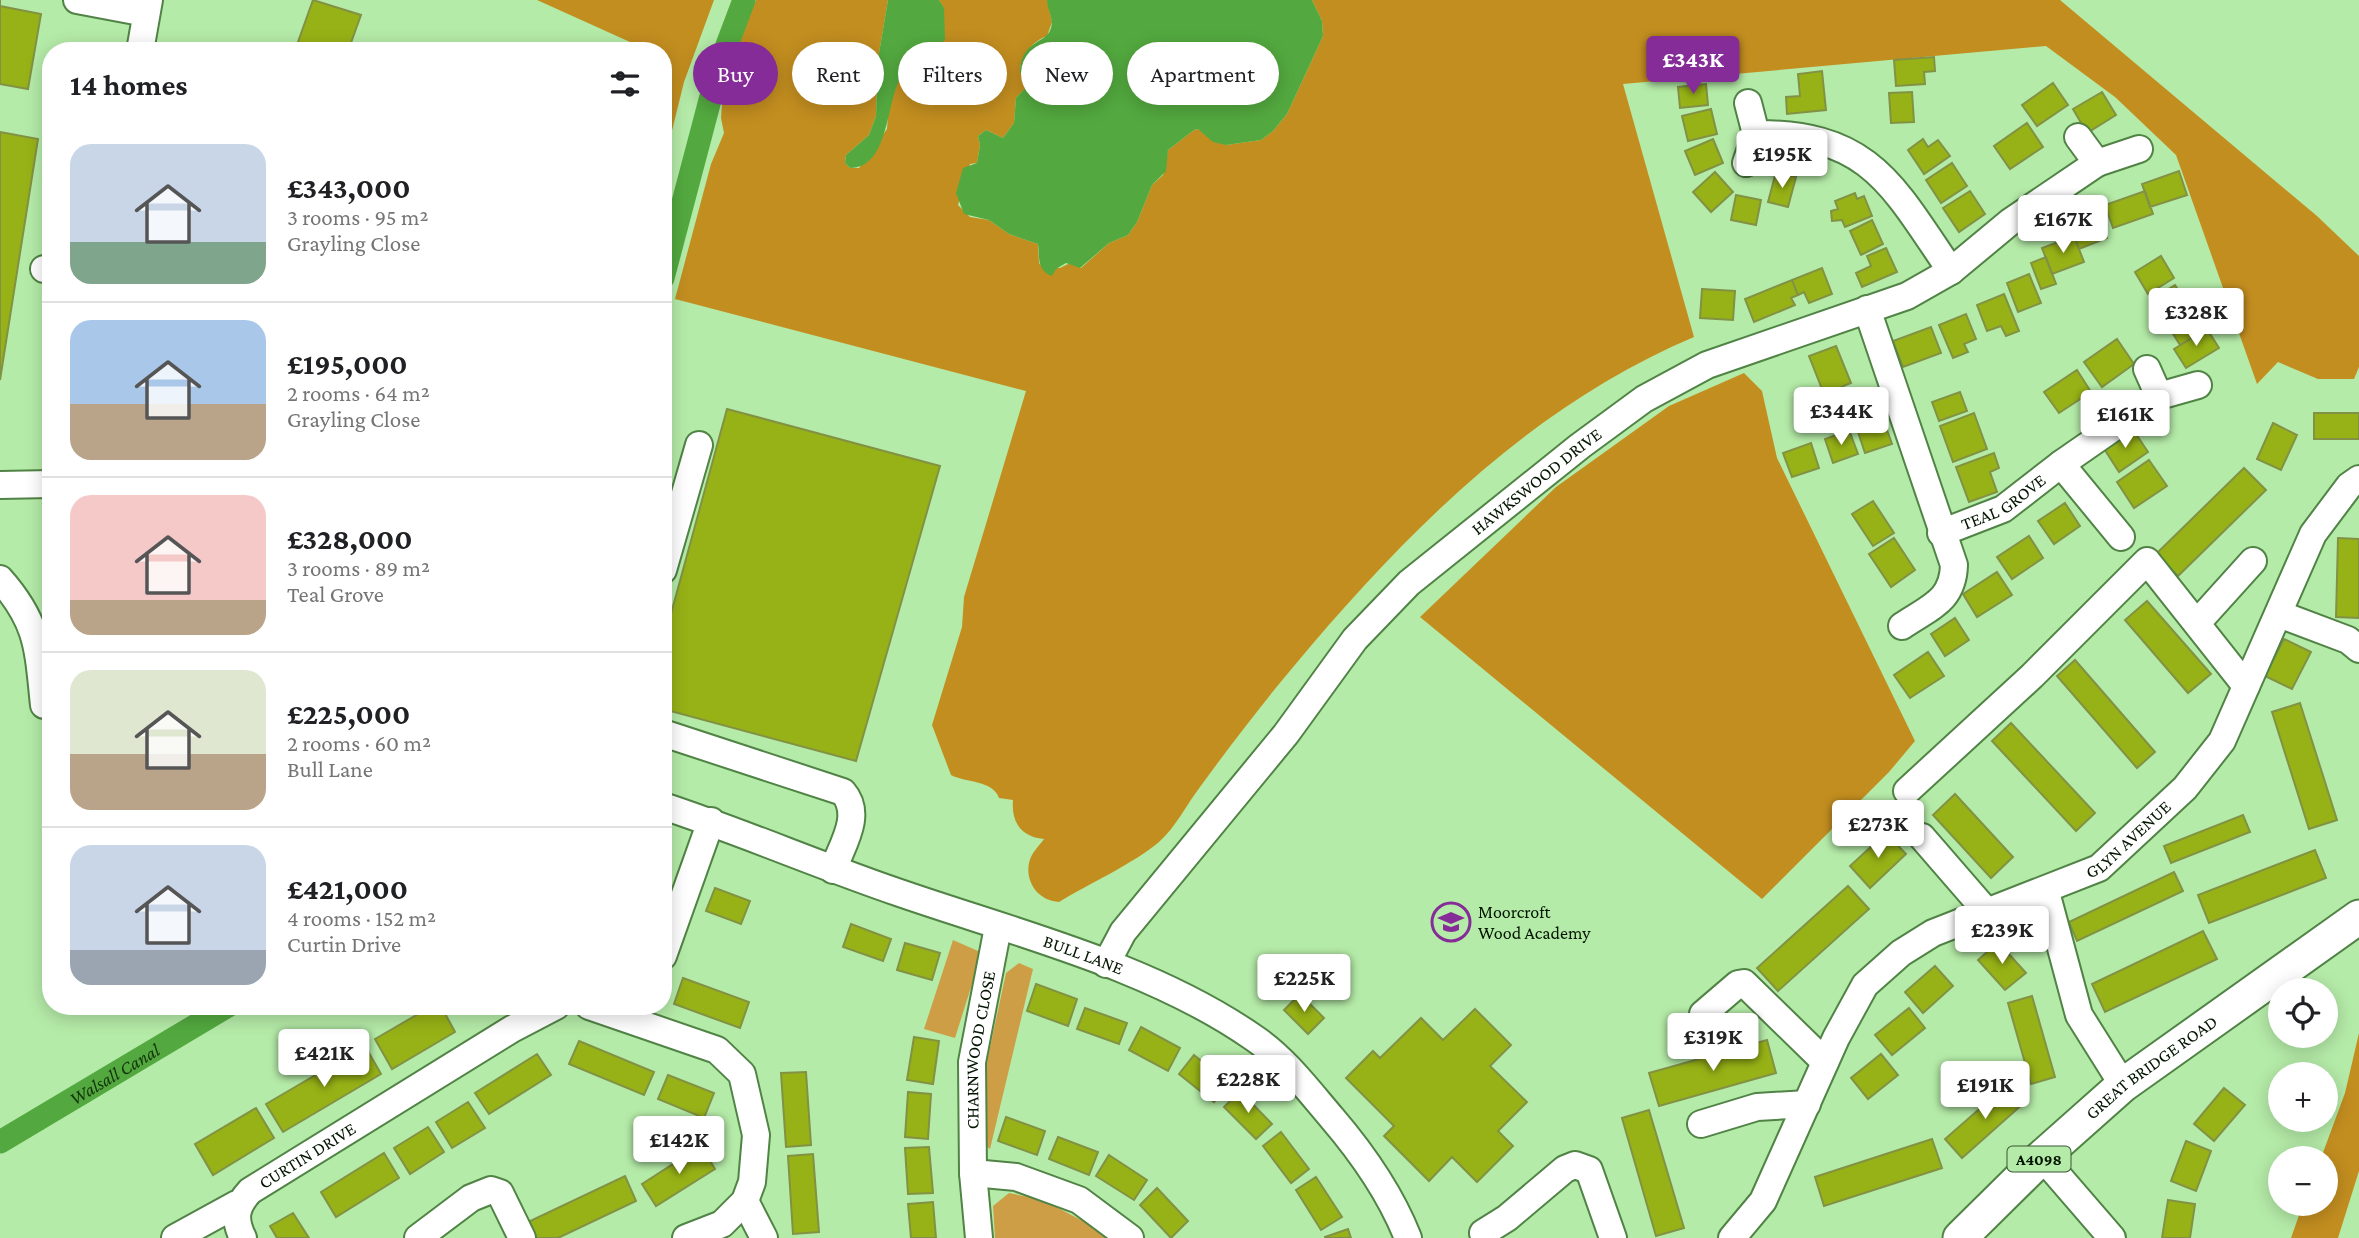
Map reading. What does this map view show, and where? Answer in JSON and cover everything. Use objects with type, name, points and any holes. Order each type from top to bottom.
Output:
[{"type":"main road","name":"GREAT BRIDGE ROAD","points":[[1960,1238],[2042,1157],[2123,1085],[2359,917]]},
{"type":"street","points":[[76,0],[148,6],[142,42]]},
{"type":"street","points":[[1745,163],[1756,134],[1748,103]]},
{"type":"street","points":[[1756,134],[1819,139],[1847,150],[1893,186],[1951,271]]},
{"type":"street","points":[[2078,137],[2097,163]]},
{"type":"street","name":"HAWKSWOOD DRIVE","points":[[1106,964],[1123,932],[1286,734],[1354,639],[1409,583],[1580,446],[1644,399],[1707,365],[1907,296],[1951,271],[2010,222],[2097,163],[2139,149]]},
{"type":"street","name":"TEAL GROVE","points":[[1867,309],[1954,565],[1954,584],[1944,598],[1902,626]]},
{"type":"street","points":[[2147,369],[2159,396]]},
{"type":"street","name":"TEAL GROVE","points":[[1941,533],[2003,509],[2060,464],[2159,396],[2198,385]]},
{"type":"street","points":[[672,539],[699,445]]},
{"type":"street","name":"TEAL GROVE","points":[[2060,464],[2121,537]]},
{"type":"street","name":"GLYN AVENUE","points":[[1732,1238],[1763,1200],[1825,1062],[1865,985],[1901,953],[1933,933],[2046,892],[2099,869],[2166,809],[2222,741],[2313,534],[2349,486],[2359,479]]},
{"type":"street","points":[[0,485],[42,484]]},
{"type":"street","points":[[1907,791],[2032,676],[2147,561],[2246,686]]},
{"type":"street","points":[[2197,623],[2253,561]]},
{"type":"street","points":[[0,579],[27,615],[38,641],[42,684]]},
{"type":"street","points":[[2279,614],[2348,640],[2359,649]]},
{"type":"street","points":[[672,736],[843,792],[852,803],[853,814],[833,870]]},
{"type":"street","name":"BULL LANE","points":[[672,809],[711,821],[833,870],[1106,964],[1183,995],[1256,1039],[1299,1080],[1358,1151],[1408,1238]]},
{"type":"street","points":[[672,931],[711,821]]},
{"type":"street","points":[[1922,837],[1987,912]]},
{"type":"street","points":[[2046,892],[2079,1015],[2123,1085]]},
{"type":"street","name":"CHARNWOOD CLOSE","points":[[979,1238],[973,1173],[972,1062],[998,927]]},
{"type":"street","points":[[1703,1014],[1738,984],[1744,983],[1825,1062]]},
{"type":"street","name":"CURTIN DRIVE","points":[[175,1238],[237,1205],[250,1191],[539,1015]]},
{"type":"street","points":[[645,1015],[717,1050],[742,1074],[755,1135],[752,1182],[745,1201],[722,1224],[686,1238]]},
{"type":"street","points":[[1700,1124],[1757,1107],[1807,1104]]},
{"type":"street","points":[[2042,1157],[2112,1238]]},
{"type":"street","points":[[1483,1233],[1507,1218],[1566,1169],[1575,1165],[1589,1170],[1613,1238]]},
{"type":"street","points":[[973,1173],[1016,1177],[1079,1200],[1130,1238]]},
{"type":"street","points":[[418,1238],[471,1198],[491,1190],[500,1193],[523,1238]]},
{"type":"street","points":[[745,1201],[764,1238]]},
{"type":"street","points":[[237,1205],[236,1217],[243,1238]]},
{"type":"shaded area","points":[[537,0],[714,0],[699,42],[693,42],[693,57],[672,131],[672,42],[630,42]]},
{"type":"shaded area","points":[[756,0],[888,0],[881,42],[792,42],[792,105],[876,105],[876,116],[869,135],[846,155],[845,163],[850,168],[859,168],[887,129],[889,102],[898,81],[898,105],[1007,105],[1007,42],[925,42],[944,9],[939,0],[1047,0],[1052,22],[1047,36],[1037,42],[1021,42],[1021,93],[1016,98],[1014,123],[1003,138],[986,130],[978,136],[980,145],[977,163],[970,164],[958,205],[970,217],[989,220],[1009,234],[1038,244],[1039,263],[1043,268],[1060,268],[1070,263],[1081,268],[1109,243],[1128,235],[1137,222],[1152,185],[1163,175],[1168,150],[1194,130],[1198,129],[1226,145],[1261,140],[1273,131],[1287,114],[1323,36],[1322,21],[1312,0],[2060,0],[2317,216],[2359,256],[2359,367],[2354,379],[2318,379],[2278,362],[2257,384],[2176,155],[2115,97],[2046,46],[1623,84],[1694,337],[1635,365],[1579,398],[1475,477],[1427,521],[1336,616],[1258,711],[1165,836],[1125,865],[1059,902],[1052,901],[1035,890],[1028,870],[1033,853],[1044,839],[1029,835],[1019,827],[1014,815],[1013,800],[999,798],[996,792],[985,785],[951,775],[932,725],[962,627],[964,597],[1026,391],[675,299],[711,164],[724,133],[722,105],[778,105],[778,42],[738,42]]},
{"type":"shaded area","points":[[888,0],[939,0],[944,8],[945,40],[898,42],[898,83],[879,146],[863,165],[850,168],[845,163],[846,155],[869,135],[876,116],[876,105],[884,105],[884,42],[881,42]]},
{"type":"shaded area","points":[[1047,0],[1312,0],[1322,21],[1323,36],[1287,114],[1273,131],[1261,140],[1226,145],[1213,142],[1198,129],[1194,130],[1168,150],[1166,171],[1152,185],[1137,222],[1128,235],[1109,243],[1080,268],[1066,263],[1056,269],[1052,276],[1041,267],[1038,244],[1009,234],[989,220],[964,214],[956,193],[963,168],[977,163],[980,145],[978,136],[986,130],[1003,138],[1014,123],[1016,98],[1021,93],[1021,105],[1113,105],[1113,42],[1037,42],[1051,28]]},
{"type":"shaded area","points":[[1744,373],[1762,391],[1777,458],[1915,741],[1889,772],[1762,899],[1420,617],[1556,487],[1669,406]]},
{"type":"shaded area","points":[[953,940],[978,951],[979,962],[955,1038],[924,1029]]},
{"type":"shaded area","points":[[1019,963],[1033,969],[990,1149],[982,1143],[983,1080],[1006,973]]},
{"type":"shaded area","points":[[2359,1033],[2359,1171],[2338,1238],[2291,1238],[2299,1216],[2338,1216],[2338,1146],[2325,1146],[2331,1132],[2338,1132],[2338,1112]]},
{"type":"shaded area","points":[[1009,1193],[1043,1200],[1115,1238],[995,1238],[993,1206]]},
{"type":"building","points":[[313,0],[361,15],[351,42],[298,42]]},
{"type":"building","points":[[0,6],[41,14],[28,89],[0,84]]},
{"type":"building","points":[[1934,57],[1935,71],[1924,72],[1925,84],[1896,86],[1894,60]]},
{"type":"building","points":[[1822,71],[1826,110],[1787,114],[1786,97],[1800,96],[1798,74]]},
{"type":"building","points":[[2053,83],[2068,105],[2037,126],[2022,105]]},
{"type":"building","points":[[1706,84],[1708,105],[1680,108],[1678,87]]},
{"type":"building","points":[[1912,92],[1914,122],[1891,123],[1889,93]]},
{"type":"building","points":[[2102,92],[2116,115],[2087,133],[2073,109]]},
{"type":"building","points":[[1711,109],[1717,134],[1688,141],[1682,116]]},
{"type":"building","points":[[2027,123],[2043,147],[2010,169],[1994,146]]},
{"type":"building","points":[[0,132],[38,139],[0,380]]},
{"type":"building","points":[[1713,139],[1723,163],[1695,175],[1685,151]]},
{"type":"building","points":[[1923,139],[1928,147],[1938,140],[1950,156],[1924,174],[1908,150]]},
{"type":"building","points":[[1952,163],[1967,186],[1941,203],[1926,180]]},
{"type":"building","points":[[2179,171],[2187,195],[2150,207],[2142,184]]},
{"type":"building","points":[[1715,172],[1733,192],[1711,212],[1693,192]]},
{"type":"building","points":[[1776,172],[1796,177],[1788,207],[1768,202]]},
{"type":"building","points":[[1970,191],[1985,214],[1959,232],[1943,208]]},
{"type":"building","points":[[2145,191],[2153,214],[2113,228],[2105,205]]},
{"type":"building","points":[[1855,193],[1857,199],[1864,196],[1872,216],[1845,227],[1842,220],[1832,221],[1831,211],[1838,209],[1835,201]]},
{"type":"building","points":[[1736,195],[1761,200],[1756,225],[1731,220]]},
{"type":"building","points":[[2097,212],[2107,238],[2079,249],[2069,223]]},
{"type":"building","points":[[1872,220],[1883,244],[1861,255],[1850,231]]},
{"type":"building","points":[[2074,236],[2084,262],[2052,274],[2042,248]]},
{"type":"building","points":[[1886,248],[1897,272],[1862,287],[1856,273],[1871,266],[1867,256]]},
{"type":"building","points":[[2161,256],[2174,278],[2148,294],[2135,272]]},
{"type":"building","points":[[2046,257],[2056,284],[2041,289],[2031,263]]},
{"type":"building","points":[[1822,268],[1832,294],[1809,303],[1804,292],[1798,295],[1792,280]]},
{"type":"building","points":[[2029,274],[2041,303],[2018,312],[2007,283]]},
{"type":"building","points":[[1792,280],[1798,295],[1791,298],[1795,305],[1754,322],[1745,299]]},
{"type":"building","points":[[2175,285],[2189,307],[2165,321],[2152,299]]},
{"type":"building","points":[[1702,289],[1735,291],[1733,320],[1700,318]]},
{"type":"building","points":[[2004,294],[2019,331],[2006,336],[2001,326],[1987,331],[1977,305]]},
{"type":"building","points":[[2189,307],[2203,331],[2180,345],[2165,321]]},
{"type":"building","points":[[1966,314],[1976,339],[1964,344],[1968,352],[1953,358],[1939,325]]},
{"type":"building","points":[[1931,327],[1941,353],[1903,367],[1893,341]]},
{"type":"building","points":[[2207,329],[2219,348],[2186,368],[2174,349]]},
{"type":"building","points":[[2117,339],[2134,364],[2102,387],[2084,362]]},
{"type":"building","points":[[1836,346],[1851,383],[1824,394],[1809,356]]},
{"type":"building","points":[[2077,370],[2091,392],[2059,413],[2044,392]]},
{"type":"building","points":[[1960,392],[1967,411],[1939,421],[1932,402]]},
{"type":"building","points":[[727,409],[940,466],[856,761],[672,711],[672,610]]},
{"type":"building","points":[[1974,413],[1987,449],[1953,462],[1940,426]]},
{"type":"building","points":[[2314,413],[2359,413],[2359,439],[2314,439]]},
{"type":"building","points":[[1883,419],[1892,444],[1865,453],[1857,429]]},
{"type":"building","points":[[2273,423],[2297,435],[2281,470],[2257,459]]},
{"type":"building","points":[[2132,428],[2148,452],[2119,472],[2103,447]]},
{"type":"building","points":[[1849,430],[1858,454],[1833,463],[1825,439]]},
{"type":"building","points":[[1811,443],[1819,468],[1792,477],[1783,453]]},
{"type":"building","points":[[1994,453],[1999,468],[1990,472],[1997,492],[1969,502],[1956,467]]},
{"type":"building","points":[[2149,460],[2167,486],[2134,508],[2117,482]]},
{"type":"building","points":[[2244,468],[2266,490],[2178,576],[2156,554]]},
{"type":"building","points":[[1873,501],[1894,533],[1873,546],[1852,514]]},
{"type":"building","points":[[2065,503],[2080,526],[2054,544],[2038,521]]},
{"type":"building","points":[[2029,536],[2043,558],[2012,579],[1997,557]]},
{"type":"building","points":[[1894,538],[1915,570],[1891,587],[1869,554]]},
{"type":"building","points":[[2338,538],[2359,539],[2359,618],[2336,617]]},
{"type":"building","points":[[1997,572],[2012,595],[1977,617],[1963,594]]},
{"type":"building","points":[[2147,601],[2211,674],[2188,693],[2125,620]]},
{"type":"building","points":[[1955,618],[1969,640],[1945,656],[1931,634]]},
{"type":"building","points":[[2284,639],[2311,652],[2292,689],[2265,676]]},
{"type":"building","points":[[1928,652],[1944,676],[1910,698],[1894,675]]},
{"type":"building","points":[[2075,660],[2155,752],[2137,768],[2057,676]]},
{"type":"building","points":[[2300,703],[2337,820],[2309,829],[2272,712]]},
{"type":"building","points":[[2011,723],[2095,813],[2076,831],[1992,741]]},
{"type":"building","points":[[1955,794],[2013,857],[1991,878],[1933,815]]},
{"type":"building","points":[[2243,815],[2250,832],[2171,863],[2164,846]]},
{"type":"building","points":[[1886,833],[1906,854],[1870,888],[1850,866]]},
{"type":"building","points":[[2315,850],[2326,878],[2209,923],[2198,895]]},
{"type":"building","points":[[2174,872],[2183,891],[2077,941],[2069,922]]},
{"type":"building","points":[[1848,886],[1869,909],[1778,991],[1757,968]]},
{"type":"building","points":[[715,888],[750,901],[741,924],[706,911]]},
{"type":"building","points":[[851,924],[891,939],[883,961],[843,947]]},
{"type":"building","points":[[2203,931],[2217,959],[2105,1012],[2092,984]]},
{"type":"building","points":[[1998,942],[2026,973],[2005,990],[1978,960]]},
{"type":"building","points":[[905,943],[940,953],[932,980],[897,970]]},
{"type":"building","points":[[1935,966],[1953,986],[1923,1013],[1905,992]]},
{"type":"building","points":[[683,978],[749,1002],[740,1028],[674,1004]]},
{"type":"building","points":[[1036,984],[1077,999],[1068,1026],[1027,1011]]},
{"type":"building","points":[[1300,994],[1324,1018],[1308,1034],[1284,1010]]},
{"type":"building","points":[[2032,996],[2055,1077],[2031,1084],[2008,1003]]},
{"type":"building","points":[[1085,1008],[1127,1023],[1119,1044],[1077,1029]]},
{"type":"building","points":[[1909,1008],[1925,1028],[1892,1055],[1875,1035]]},
{"type":"building","points":[[1475,1009],[1511,1045],[1490,1066],[1527,1102],[1498,1131],[1513,1146],[1477,1182],[1452,1157],[1429,1181],[1384,1136],[1394,1126],[1346,1078],[1373,1051],[1380,1058],[1421,1018],[1443,1040]]},
{"type":"building","points":[[416,1015],[446,1015],[455,1032],[392,1069],[375,1039]]},
{"type":"building","points":[[1141,1027],[1180,1048],[1168,1071],[1129,1050]]},
{"type":"building","points":[[914,1037],[939,1041],[933,1084],[907,1080]]},
{"type":"building","points":[[1767,1040],[1776,1073],[1659,1106],[1649,1073]]},
{"type":"building","points":[[579,1041],[654,1072],[644,1095],[569,1064]]},
{"type":"building","points":[[365,1046],[381,1074],[283,1132],[266,1104]]},
{"type":"building","points":[[537,1054],[551,1075],[489,1114],[475,1093]]},
{"type":"building","points":[[1881,1054],[1898,1075],[1868,1099],[1851,1078]]},
{"type":"building","points":[[1194,1055],[1229,1084],[1214,1102],[1179,1074]]},
{"type":"building","points":[[806,1072],[811,1145],[786,1147],[781,1073]]},
{"type":"building","points":[[668,1075],[714,1093],[704,1118],[658,1099]]},
{"type":"building","points":[[2008,1084],[2024,1103],[1962,1158],[1945,1139]]},
{"type":"building","points":[[2224,1088],[2245,1105],[2214,1141],[2194,1124]]},
{"type":"building","points":[[1240,1091],[1272,1124],[1256,1139],[1224,1107]]},
{"type":"building","points":[[908,1092],[931,1094],[928,1139],[905,1137]]},
{"type":"building","points":[[468,1102],[485,1128],[452,1148],[436,1122]]},
{"type":"building","points":[[256,1108],[274,1138],[213,1175],[195,1144]]},
{"type":"building","points":[[1649,1110],[1684,1228],[1656,1236],[1622,1118]]},
{"type":"building","points":[[1006,1117],[1045,1131],[1037,1155],[998,1141]]},
{"type":"building","points":[[428,1127],[444,1152],[410,1174],[394,1148]]},
{"type":"building","points":[[1281,1132],[1309,1169],[1291,1183],[1263,1146]]},
{"type":"building","points":[[1058,1137],[1098,1152],[1089,1175],[1049,1159]]},
{"type":"building","points":[[1932,1139],[1942,1168],[1824,1206],[1815,1177]]},
{"type":"building","points":[[2186,1141],[2211,1151],[2196,1191],[2171,1181]]},
{"type":"building","points":[[701,1146],[715,1169],[656,1206],[642,1184]]},
{"type":"building","points":[[929,1147],[933,1193],[908,1194],[905,1148]]},
{"type":"building","points":[[384,1153],[399,1178],[336,1217],[321,1192]]},
{"type":"building","points":[[813,1154],[819,1232],[793,1234],[788,1156]]},
{"type":"building","points":[[1109,1155],[1147,1180],[1134,1200],[1096,1176]]},
{"type":"building","points":[[625,1176],[636,1201],[558,1238],[533,1238],[526,1223]]},
{"type":"building","points":[[1316,1177],[1342,1217],[1321,1230],[1296,1190]]},
{"type":"building","points":[[1157,1188],[1188,1221],[1171,1238],[1140,1205]]},
{"type":"building","points":[[2168,1200],[2195,1204],[2190,1238],[2162,1238]]},
{"type":"building","points":[[933,1202],[936,1238],[911,1238],[908,1204]]},
{"type":"building","points":[[293,1213],[309,1238],[277,1238],[270,1226]]},
{"type":"building","points":[[1348,1229],[1351,1238],[1325,1238],[1325,1237]]},
{"type":"waterway","name":"Walsall Canal","points":[[672,244],[719,66],[744,0]]},
{"type":"waterway","name":"Walsall Canal","points":[[0,1142],[213,1015]]},
{"type":"place","name":"Moorcroft Wood Academy","points":[[1451,922]]}]
